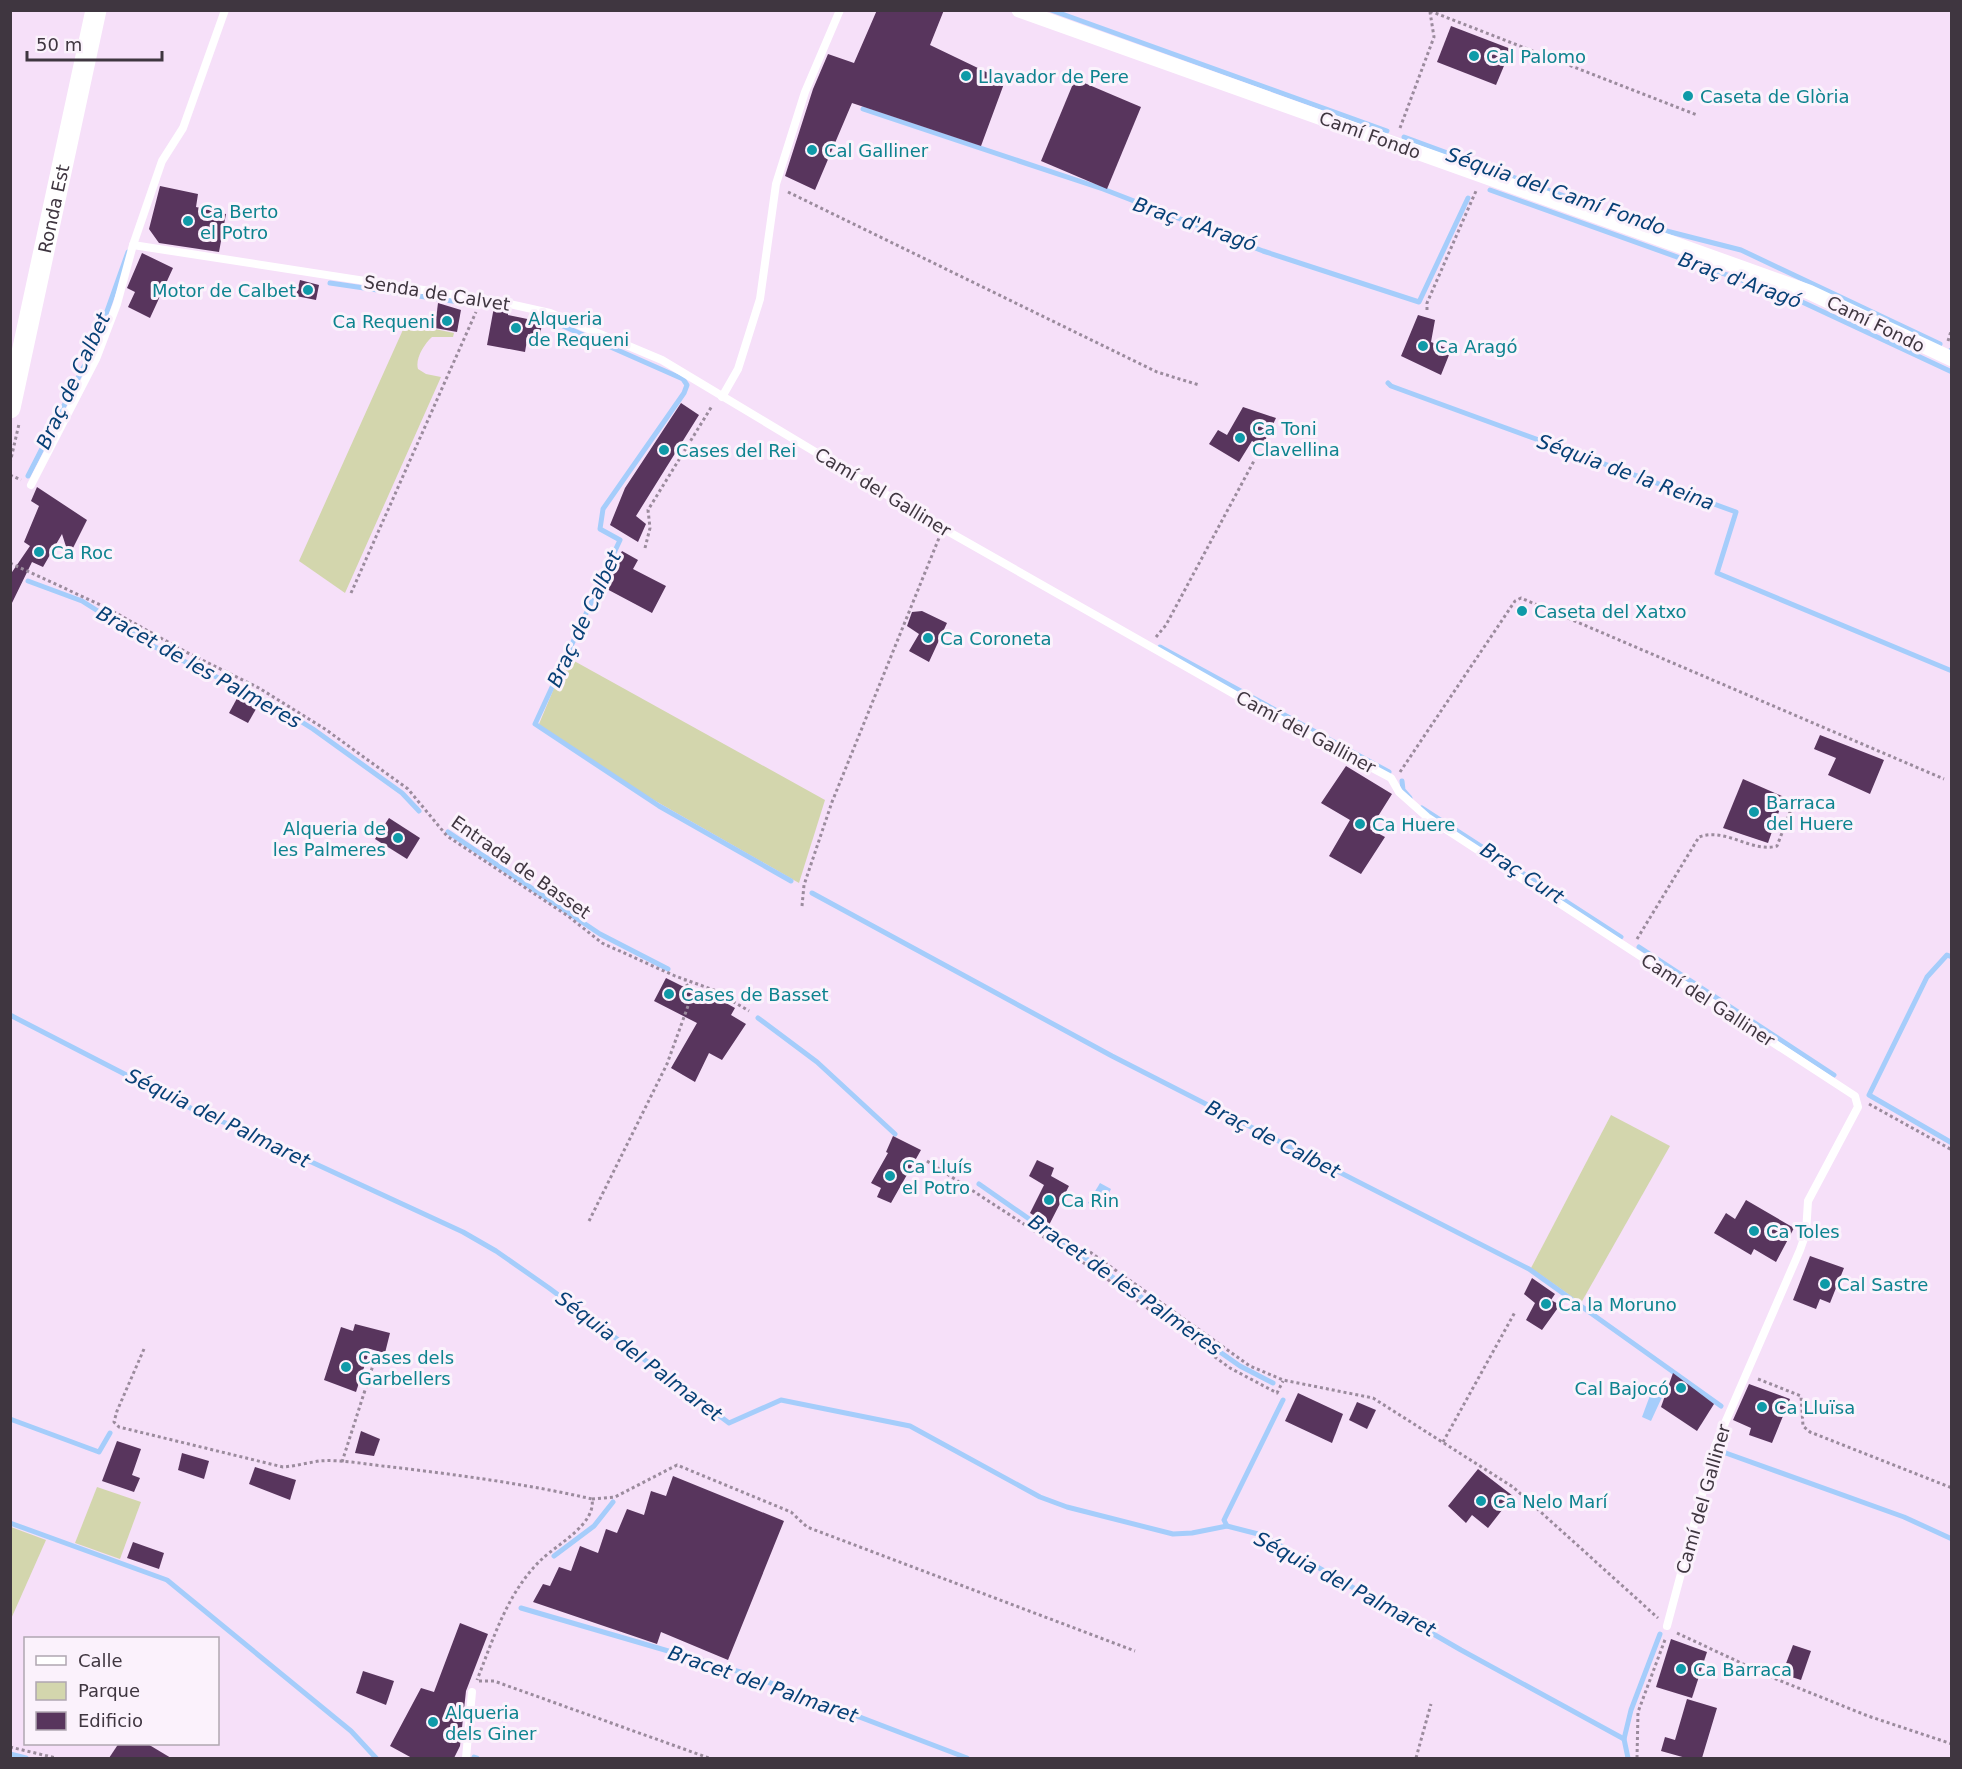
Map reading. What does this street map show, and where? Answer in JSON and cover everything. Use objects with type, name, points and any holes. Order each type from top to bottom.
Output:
[{"type":"main road","name":"Ronda Est","points":[[10,408],[96,10]]},
{"type":"street","name":"Camí Fondo","points":[[1019,10],[1809,292],[1952,359]]},
{"type":"lane","points":[[30,485],[96,359],[117,304],[162,161],[183,128],[225,10]]},
{"type":"lane","points":[[722,397],[738,369],[760,299],[776,184],[805,92],[840,10]]},
{"type":"lane","name":"Senda de Calvet","points":[[134,245],[481,299],[550,313],[662,360],[722,397]]},
{"type":"lane","name":"Camí del Galliner","points":[[722,397],[942,528],[1248,702],[1391,778],[1399,792],[1427,817],[1855,1096],[1858,1107],[1808,1201],[1803,1242],[1715,1446],[1667,1626]]},
{"type":"lane","points":[[466,1758],[472,1692]]},
{"type":"path","points":[[1394,144],[1434,37],[1430,11]]},
{"type":"path","points":[[1430,11],[1697,115]]},
{"type":"path","points":[[1427,310],[1427,303],[1482,175]]},
{"type":"path","points":[[776,184],[794,196],[1157,372],[1199,385]]},
{"type":"path","points":[[351,593],[444,388],[481,299]]},
{"type":"path","points":[[645,548],[650,528],[648,510],[716,400],[722,397]]},
{"type":"path","points":[[1149,645],[1166,625],[1255,459]]},
{"type":"path","points":[[802,906],[804,885],[832,802],[942,528]]},
{"type":"path","name":"Entrada de Basset","points":[[10,563],[105,607],[186,652],[259,688],[325,729],[408,789],[447,836],[568,916],[602,942],[714,990],[749,1011]]},
{"type":"path","points":[[1391,778],[1400,772],[1515,601],[1521,598],[1944,779]]},
{"type":"path","points":[[1626,948],[1639,938],[1699,837],[1717,834],[1768,848],[1777,846],[1795,799]]},
{"type":"path","points":[[589,1221],[668,1064],[692,995],[684,979]]},
{"type":"path","points":[[1858,1101],[1870,1104],[1952,1150]]},
{"type":"path","points":[[927,1161],[1096,1271],[1230,1368],[1277,1393],[1283,1380]]},
{"type":"path","points":[[1090,1252],[1250,1366],[1283,1380],[1373,1398],[1513,1487],[1672,1631],[1772,1677],[1868,1716],[1952,1744]]},
{"type":"path","points":[[1443,1442],[1515,1312]]},
{"type":"path","points":[[144,1349],[117,1412],[114,1422],[119,1427],[283,1467],[306,1466],[317,1461],[342,1462],[456,1475],[548,1489],[592,1499],[615,1497],[677,1465],[791,1512],[807,1527],[1135,1651]]},
{"type":"path","points":[[342,1462],[375,1359]]},
{"type":"path","points":[[1745,1374],[1801,1396],[1803,1426],[1810,1432],[1952,1488]]},
{"type":"path","points":[[592,1499],[594,1508],[590,1520],[540,1561],[515,1590],[477,1681],[494,1681],[709,1758]]},
{"type":"path","points":[[1637,1758],[1638,1712],[1666,1636],[1667,1626]]},
{"type":"path","points":[[1416,1758],[1431,1704]]},
{"type":"path","points":[[10,1747],[56,1758]]},
{"type":"green space","points":[[406,323],[454,333],[453,337],[432,337],[419,356],[418,369],[426,374],[441,377],[345,593],[299,561]]},
{"type":"green space","points":[[567,657],[825,800],[799,883],[652,799],[551,735],[539,724]]},
{"type":"green space","points":[[1611,1115],[1670,1146],[1581,1303],[1531,1268]]},
{"type":"green space","points":[[97,1487],[141,1502],[120,1559],[75,1543]]},
{"type":"green space","points":[[10,1527],[46,1540],[11,1619]]},
{"type":"water","points":[[1100,1183],[1111,1189],[1100,1210],[1088,1203]]},
{"type":"water","points":[[1652,1390],[1663,1395],[1651,1421],[1642,1417]]},
{"type":"building","name":"Llavador de Pere","points":[[877,10],[944,10],[930,45],[1005,81],[981,146],[852,103],[815,190],[785,176],[813,89],[828,54],[854,63]]},
{"type":"building","name":"Cal Palomo","points":[[1451,26],[1511,49],[1496,85],[1437,62]]},
{"type":"building","points":[[1075,79],[1141,107],[1107,189],[1041,161]]},
{"type":"building","name":"Ca Berto el Potro","points":[[160,186],[198,194],[196,207],[226,214],[219,252],[159,243],[149,229]]},
{"type":"building","points":[[142,253],[173,268],[150,318],[128,307],[135,292],[127,288]]},
{"type":"building","name":"Motor de Calbet","points":[[300,280],[319,285],[316,300],[296,296]]},
{"type":"building","name":"Ca Requeni","points":[[438,303],[461,310],[457,332],[435,328]]},
{"type":"building","name":"Alqueria de Requeni","points":[[494,307],[508,311],[508,315],[542,322],[540,337],[528,334],[525,352],[487,345]]},
{"type":"building","name":"Ca Aragó","points":[[1418,315],[1435,320],[1431,342],[1451,350],[1441,375],[1401,356]]},
{"type":"building","name":"Cases del Rei","points":[[681,403],[699,415],[636,516],[646,524],[638,542],[610,525],[625,488]]},
{"type":"building","name":"Ca Toni Clavellina","points":[[1243,407],[1276,418],[1262,447],[1252,441],[1239,462],[1209,444],[1218,430],[1227,435]]},
{"type":"building","points":[[37,487],[87,520],[69,556],[62,534],[43,567],[32,562],[10,607],[10,575],[30,546],[24,542],[39,506],[31,501]]},
{"type":"building","points":[[622,551],[638,560],[633,569],[666,586],[652,613],[603,587]]},
{"type":"building","name":"Ca Coroneta","points":[[922,611],[947,623],[929,662],[909,651],[919,634],[907,626],[912,612]]},
{"type":"building","points":[[241,691],[260,702],[248,723],[229,713]]},
{"type":"building","points":[[1820,735],[1884,760],[1870,794],[1828,775],[1836,758],[1814,749]]},
{"type":"building","name":"Ca Huere","points":[[1346,766],[1392,794],[1370,829],[1385,837],[1361,874],[1329,856],[1350,820],[1321,803]]},
{"type":"building","name":"Barraca del Huere","points":[[1743,779],[1784,797],[1768,843],[1723,828]]},
{"type":"building","name":"Alqueria de les Palmeres","points":[[389,818],[420,838],[407,859],[375,839]]},
{"type":"building","points":[[666,978],[704,997],[706,992],[735,1008],[731,1015],[746,1024],[722,1060],[709,1053],[695,1082],[671,1068],[697,1023],[654,1001]]},
{"type":"building","name":"Ca Lluís el Potro","points":[[893,1136],[921,1150],[891,1203],[877,1197],[881,1188],[871,1183],[888,1153],[886,1152]]},
{"type":"building","name":"Ca Rin","points":[[1037,1160],[1054,1168],[1051,1176],[1069,1186],[1049,1225],[1030,1213],[1044,1185],[1029,1176]]},
{"type":"building","name":"Ca Toles","points":[[1746,1200],[1794,1228],[1776,1262],[1754,1249],[1751,1255],[1714,1233],[1726,1213],[1735,1219]]},
{"type":"building","name":"Cal Sastre","points":[[1810,1256],[1844,1268],[1830,1303],[1820,1299],[1816,1309],[1793,1300]]},
{"type":"building","name":"Ca la Moruno","points":[[1532,1278],[1555,1294],[1551,1300],[1560,1305],[1542,1330],[1526,1320],[1535,1303],[1524,1294]]},
{"type":"building","name":"Cases dels Garbellers","points":[[355,1324],[390,1333],[385,1353],[370,1349],[356,1392],[324,1380],[341,1327],[353,1331]]},
{"type":"building","name":"Cal Bajocó","points":[[1673,1373],[1714,1404],[1697,1431],[1661,1407]]},
{"type":"building","name":"Ca Lluïsa","points":[[1749,1384],[1790,1399],[1772,1443],[1749,1435],[1751,1428],[1733,1420]]},
{"type":"building","points":[[1298,1393],[1343,1414],[1332,1443],[1285,1421]]},
{"type":"building","points":[[1357,1402],[1376,1410],[1367,1429],[1349,1420]]},
{"type":"building","points":[[361,1431],[380,1439],[374,1456],[355,1453]]},
{"type":"building","points":[[117,1441],[141,1449],[132,1475],[140,1478],[134,1492],[102,1481]]},
{"type":"building","points":[[182,1453],[209,1461],[204,1479],[178,1470]]},
{"type":"building","points":[[255,1467],[296,1480],[290,1500],[249,1484]]},
{"type":"building","name":"Ca Nelo Marí","points":[[1478,1469],[1513,1496],[1488,1528],[1472,1515],[1466,1523],[1448,1506]]},
{"type":"building","points":[[673,1476],[784,1521],[728,1660],[661,1632],[657,1644],[533,1602],[543,1584],[550,1586],[559,1567],[571,1571],[580,1546],[598,1553],[606,1529],[617,1533],[627,1509],[644,1515],[651,1491],[666,1496]]},
{"type":"building","points":[[133,1542],[164,1553],[159,1569],[127,1558]]},
{"type":"building","name":"Alqueria dels Giner","points":[[460,1623],[488,1634],[466,1691],[460,1746],[454,1758],[412,1758],[390,1746],[421,1688],[434,1692]]},
{"type":"building","name":"Ca Barraca","points":[[1671,1639],[1707,1652],[1692,1698],[1656,1687]]},
{"type":"building","points":[[1793,1645],[1811,1651],[1801,1680],[1782,1674]]},
{"type":"building","points":[[363,1671],[394,1681],[386,1705],[356,1693]]},
{"type":"building","points":[[1687,1699],[1717,1708],[1702,1758],[1686,1758],[1661,1751],[1665,1737],[1675,1740]]},
{"type":"building","points":[[118,1745],[149,1745],[171,1758],[109,1758]]},
{"type":"waterway","name":"Séquia del Camí Fondo","points":[[1051,10],[1387,131]]},
{"type":"waterway","name":"Braç d'Aragó","points":[[863,109],[1103,189],[1263,251],[1419,302],[1468,198]]},
{"type":"waterway","name":"Séquia del Camí Fondo","points":[[1404,137],[1594,207]]},
{"type":"waterway","name":"Braç d'Aragó","points":[[1490,190],[1800,301],[1952,372]]},
{"type":"waterway","name":"Séquia del Camí Fondo","points":[[1639,224],[1741,250],[1940,344]]},
{"type":"waterway","name":"Braç de Calbet","points":[[28,476],[95,345],[128,252]]},
{"type":"waterway","name":"Braç de Calbet","points":[[330,283],[473,304]]},
{"type":"waterway","name":"Braç de Calbet","points":[[563,326],[683,379],[687,385],[684,393],[603,509],[600,529],[620,540],[535,724],[659,806],[791,881]]},
{"type":"waterway","name":"Séquia de la Reina","points":[[1388,383],[1736,512],[1717,573],[1952,671]]},
{"type":"waterway","name":"Bracet de les Palmeres","points":[[28,581],[82,601],[155,647],[276,706],[313,729],[402,793],[419,811]]},
{"type":"waterway","name":"Braç Curt","points":[[1160,647],[1389,772]]},
{"type":"waterway","name":"Braç Curt","points":[[1402,781],[1403,790],[1410,798]]},
{"type":"waterway","name":"Braç Curt","points":[[1422,808],[1621,937]]},
{"type":"waterway","name":"Bracet de les Palmeres","points":[[448,832],[600,934],[668,969]]},
{"type":"waterway","name":"Braç de Calbet","points":[[812,893],[1112,1056],[1529,1269],[1721,1406]]},
{"type":"waterway","name":"Braç Curt","points":[[1639,947],[1834,1075]]},
{"type":"waterway","points":[[1952,957],[1947,955],[1927,977],[1869,1095],[1952,1143]]},
{"type":"waterway","name":"Séquia del Palmaret","points":[[10,1015],[208,1117],[229,1124],[463,1232],[496,1251],[549,1288],[729,1423],[781,1400],[910,1426],[1040,1497],[1067,1507],[1173,1534],[1227,1526],[1262,1535],[1461,1650],[1624,1739],[1628,1758]]},
{"type":"waterway","name":"Bracet de les Palmeres","points":[[758,1018],[817,1062],[895,1134]]},
{"type":"waterway","name":"Bracet de les Palmeres","points":[[979,1184],[1240,1366],[1273,1383]]},
{"type":"waterway","name":"Bracet de les Palmeres","points":[[1227,1526],[1224,1520],[1283,1400]]},
{"type":"waterway","name":"Bracet del Palmaret","points":[[10,1419],[99,1452],[110,1433]]},
{"type":"waterway","points":[[1723,1452],[1904,1517],[1952,1539]]},
{"type":"waterway","name":"Bracet del Palmaret","points":[[554,1556],[594,1526],[613,1502]]},
{"type":"waterway","points":[[10,1523],[167,1580],[351,1731],[376,1758]]},
{"type":"waterway","name":"Bracet del Palmaret","points":[[521,1608],[747,1674],[967,1758]]},
{"type":"waterway","points":[[1624,1739],[1631,1710],[1660,1634]]},
{"type":"waterway","points":[[10,1754],[26,1758]]},
{"type":"place","name":"Cal Palomo","points":[[1474,56]]},
{"type":"place","name":"Llavador de Pere","points":[[966,76]]},
{"type":"place","name":"Caseta de Glòria","points":[[1688,96]]},
{"type":"place","name":"Cal Galliner","points":[[812,150]]},
{"type":"place","name":"Ca Berto el Potro","points":[[188,221]]},
{"type":"place","name":"Motor de Calbet","points":[[308,290]]},
{"type":"place","name":"Ca Requeni","points":[[447,321]]},
{"type":"place","name":"Alqueria de Requeni","points":[[516,328]]},
{"type":"place","name":"Ca Aragó","points":[[1423,346]]},
{"type":"place","name":"Ca Toni Clavellina","points":[[1240,438]]},
{"type":"place","name":"Cases del Rei","points":[[664,450]]},
{"type":"place","name":"Ca Roc","points":[[39,552]]},
{"type":"place","name":"Caseta del Xatxo","points":[[1522,611]]},
{"type":"place","name":"Ca Coroneta","points":[[928,638]]},
{"type":"place","name":"Barraca del Huere","points":[[1754,812]]},
{"type":"place","name":"Ca Huere","points":[[1360,824]]},
{"type":"place","name":"Alqueria de les Palmeres","points":[[398,838]]},
{"type":"place","name":"Cases de Basset","points":[[669,994]]},
{"type":"place","name":"Ca Lluís el Potro","points":[[890,1176]]},
{"type":"place","name":"Ca Rin","points":[[1049,1200]]},
{"type":"place","name":"Ca Toles","points":[[1754,1231]]},
{"type":"place","name":"Cal Sastre","points":[[1825,1284]]},
{"type":"place","name":"Ca la Moruno","points":[[1546,1304]]},
{"type":"place","name":"Cases dels Garbellers","points":[[346,1367]]},
{"type":"place","name":"Cal Bajocó","points":[[1681,1388]]},
{"type":"place","name":"Ca Lluïsa","points":[[1762,1407]]},
{"type":"place","name":"Ca Nelo Marí","points":[[1481,1501]]},
{"type":"place","name":"Ca Barraca","points":[[1681,1669]]},
{"type":"place","name":"Alqueria dels Giner","points":[[433,1722]]}]
